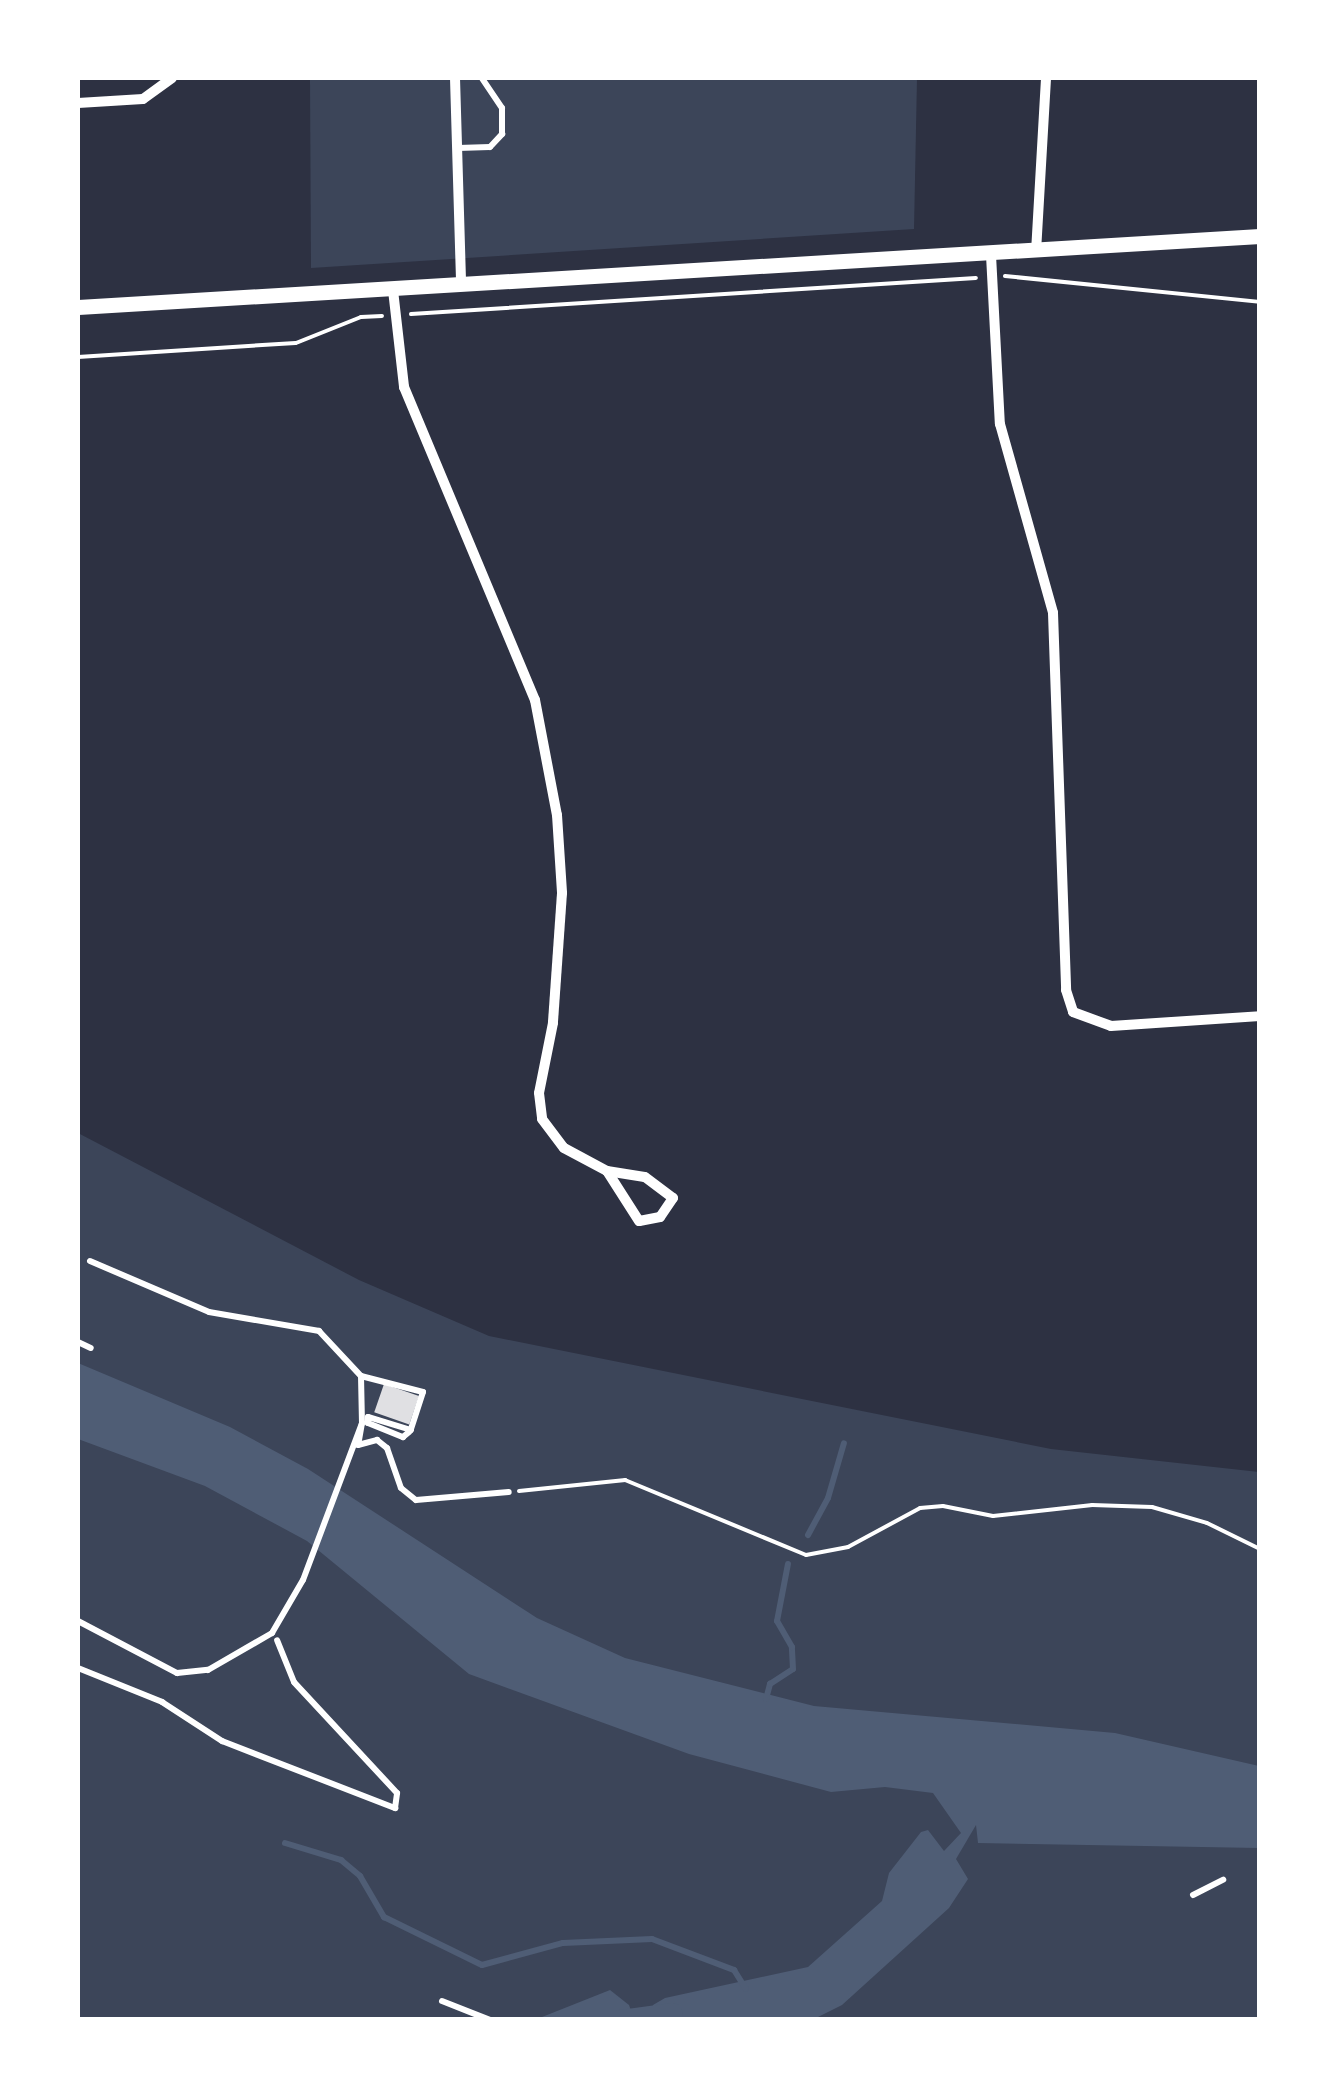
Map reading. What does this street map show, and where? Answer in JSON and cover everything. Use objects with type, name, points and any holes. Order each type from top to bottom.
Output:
[{"type":"street","points":[[78,102],[144,99],[172,78]]},
{"type":"street","points":[[455,78],[460,286]]},
{"type":"street","points":[[1036,252],[1046,78]]},
{"type":"street","points":[[78,307],[1260,236]]},
{"type":"street","points":[[991,255],[1000,424],[1052,614],[1066,990],[1073,1012],[1111,1026],[1260,1016]]},
{"type":"street","points":[[393,290],[404,387],[535,700],[558,816],[562,893],[553,1024],[538,1094],[542,1120],[564,1148],[607,1171],[645,1177],[673,1198],[660,1217],[639,1220],[607,1171]]},
{"type":"lane","points":[[455,148],[490,147],[502,134],[502,108],[482,78]]},
{"type":"lane","points":[[90,1260],[209,1312],[308,1326],[329,1337],[361,1376],[423,1392],[411,1430],[368,1418],[368,1423],[404,1437],[409,1432]]},
{"type":"lane","points":[[78,1342],[91,1348]]},
{"type":"lane","points":[[361,1376],[362,1423],[358,1445],[376,1440],[387,1448],[401,1488],[416,1500],[509,1492]]},
{"type":"lane","points":[[78,1621],[162,1668],[208,1670],[283,1623],[362,1423]]},
{"type":"lane","points":[[78,1668],[162,1702],[222,1741],[395,1808],[396,1792],[294,1682],[276,1640]]},
{"type":"lane","points":[[1192,1895],[1224,1880]]},
{"type":"lane","points":[[442,2000],[490,2020]]},
{"type":"path","points":[[1004,276],[1260,302]]},
{"type":"path","points":[[408,314],[972,279]]},
{"type":"path","points":[[78,357],[296,343],[376,316]]},
{"type":"path","points":[[509,1492],[624,1480],[806,1555],[848,1547],[920,1508],[943,1506],[993,1516],[1092,1505],[1152,1507],[1208,1523],[1260,1549]]},
{"type":"shaded area","points":[[310,78],[917,78],[914,229],[311,268]]},
{"type":"shaded area","points":[[78,1133],[359,1280],[489,1336],[1051,1449],[1259,1472],[1259,2019],[78,2019]]},
{"type":"shaded area","points":[[78,1363],[230,1427],[308,1469],[537,1618],[625,1658],[814,1706],[1115,1733],[1259,1766],[1259,1848],[978,1843],[976,1825],[956,1859],[968,1879],[949,1908],[842,2005],[814,2019],[649,2019],[653,2005],[665,1998],[808,1967],[882,1901],[889,1873],[921,1832],[928,1830],[944,1851],[961,1833],[933,1793],[885,1787],[831,1792],[689,1754],[469,1674],[307,1541],[205,1486],[78,1439]]},
{"type":"shaded area","points":[[610,1990],[629,2005],[634,2019],[537,2019]]},
{"type":"building","points":[[384,1384],[419,1396],[409,1424],[374,1412]]},
{"type":"waterway","points":[[808,1535],[828,1498],[844,1443]]},
{"type":"waterway","points":[[766,1699],[770,1684],[793,1669],[792,1647],[777,1621],[788,1564]]},
{"type":"waterway","points":[[285,1843],[341,1860],[360,1876],[384,1917],[482,1965],[563,1943],[652,1939],[734,1970],[746,1989]]},
{"type":"waterway","points":[[621,2020],[673,2013]]}]
